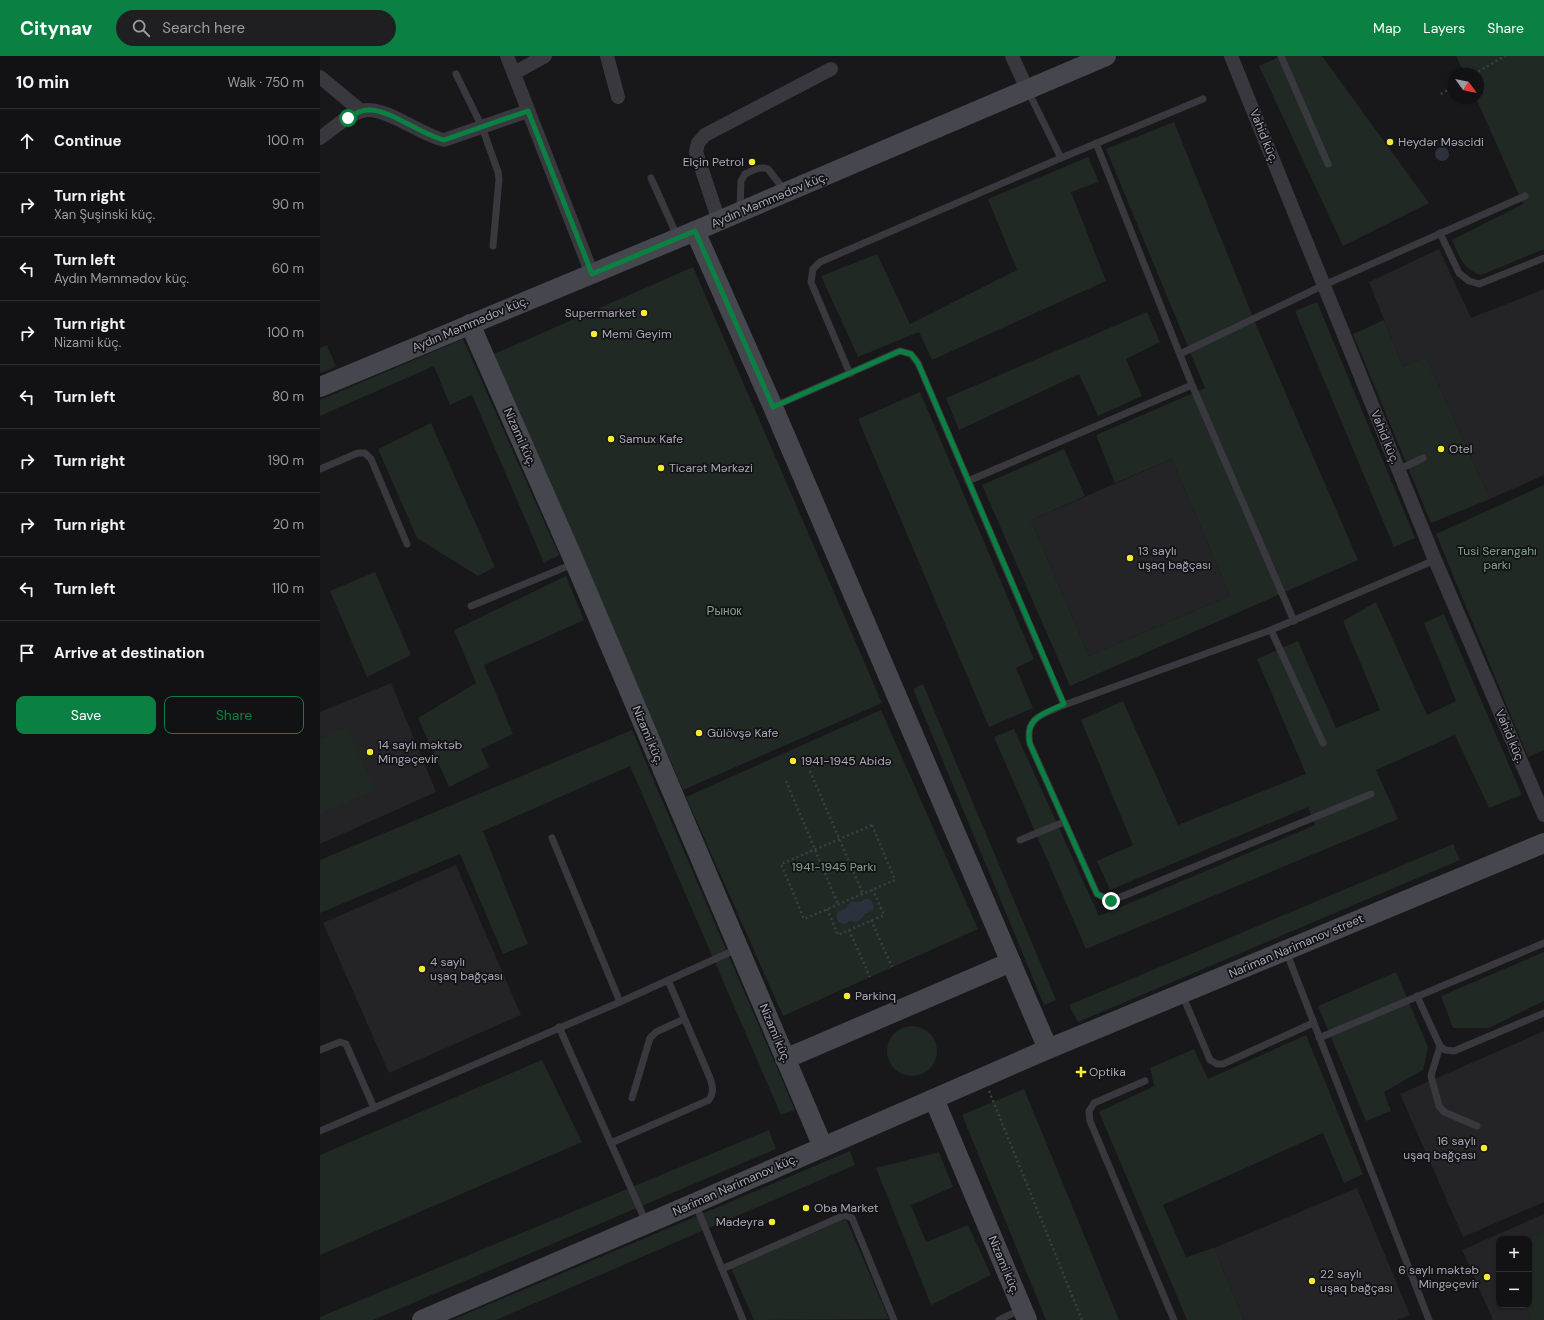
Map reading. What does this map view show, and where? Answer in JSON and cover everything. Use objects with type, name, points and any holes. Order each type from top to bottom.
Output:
[{"type":"street","points":[[507,56],[592,274]]},
{"type":"street","points":[[514,73],[545,56]]},
{"type":"street","points":[[607,56],[618,97]]},
{"type":"street","points":[[1012,56],[1027,89]]},
{"type":"street","name":"Aydın Məmmədov küç.","points":[[320,387],[687,235],[1106,56]]},
{"type":"street","name":"Vahid küç.","points":[[1231,56],[1434,560],[1544,815]]},
{"type":"street","points":[[719,221],[696,152],[698,143],[705,135],[831,70]]},
{"type":"street","points":[[320,77],[361,111]]},
{"type":"street","points":[[320,138],[348,118],[361,111],[370,109],[382,112],[434,138],[444,140],[528,111]]},
{"type":"street","points":[[687,235],[773,407],[1048,1049]]},
{"type":"street","name":"Nizami küç.","points":[[470,324],[575,563],[823,1147]]},
{"type":"street","name":"Nariman Narimanov street","points":[[1048,1049],[1544,843]]},
{"type":"street","points":[[786,1059],[1011,962]]},
{"type":"street","name":"Nəriman Nərimanov küç.","points":[[422,1320],[934,1100],[1048,1049]]},
{"type":"street","name":"Nizami küç.","points":[[934,1100],[1024,1315]]},
{"type":"lane","points":[[1281,56],[1328,164]]},
{"type":"lane","points":[[456,74],[482,127],[498,172],[499,179],[494,246]]},
{"type":"lane","points":[[1027,89],[1061,158]]},
{"type":"lane","points":[[850,374],[811,282],[813,269],[820,262],[1061,158],[1203,99]]},
{"type":"lane","points":[[1096,144],[1192,385],[1294,620]]},
{"type":"lane","points":[[740,212],[742,181],[745,174],[760,168],[768,168],[786,192]]},
{"type":"lane","points":[[651,178],[687,235]]},
{"type":"lane","points":[[1180,354],[1324,285],[1525,196]]},
{"type":"lane","points":[[1440,233],[1460,273],[1469,281],[1479,284],[1544,258]]},
{"type":"lane","points":[[773,407],[900,351],[911,354],[918,363],[1064,704]]},
{"type":"lane","points":[[968,481],[1192,385]]},
{"type":"lane","points":[[320,469],[358,453],[365,453],[371,459],[407,544]]},
{"type":"lane","points":[[1398,470],[1424,458]]},
{"type":"lane","points":[[1371,794],[1111,901],[1097,894],[1030,744],[1028,734],[1030,726],[1037,717],[1064,704],[1270,630],[1434,560]]},
{"type":"lane","points":[[471,606],[575,563]]},
{"type":"lane","points":[[1270,630],[1323,743]]},
{"type":"lane","points":[[1020,840],[1064,822]]},
{"type":"lane","points":[[552,838],[620,1002]]},
{"type":"lane","points":[[1319,1038],[1544,944]]},
{"type":"lane","points":[[320,1131],[620,1002],[739,948]]},
{"type":"lane","points":[[1286,951],[1429,1320]]},
{"type":"lane","points":[[611,1143],[709,1100],[713,1088],[668,980]]},
{"type":"lane","points":[[1182,994],[1210,1060],[1217,1064],[1223,1064],[1313,1023]]},
{"type":"lane","points":[[1417,996],[1440,1046],[1445,1050],[1454,1051],[1544,1012]]},
{"type":"lane","points":[[632,1098],[650,1038],[656,1032],[684,1019]]},
{"type":"lane","points":[[559,1027],[647,1224]]},
{"type":"lane","points":[[320,1050],[340,1042],[346,1044],[374,1108]]},
{"type":"lane","points":[[1440,1046],[1431,1076],[1439,1106],[1444,1112],[1477,1126]]},
{"type":"lane","points":[[1145,1081],[1094,1103],[1090,1111],[1090,1121],[1174,1320]]},
{"type":"lane","points":[[695,1203],[743,1320]]},
{"type":"lane","points":[[722,1269],[845,1215],[852,1218],[894,1320]]},
{"type":"lane","points":[[999,1320],[1024,1315]]},
{"type":"path","points":[[1484,68],[1506,56]]},
{"type":"path","points":[[1441,94],[1448,90]]},
{"type":"path","points":[[810,771],[863,894]]},
{"type":"path","points":[[786,781],[838,904]]},
{"type":"path","points":[[872,825],[895,880],[804,919],[781,864],[815,850],[872,825]]},
{"type":"path","points":[[827,909],[838,935],[884,915],[873,890]]},
{"type":"path","points":[[871,920],[892,967]]},
{"type":"path","points":[[849,930],[870,977]]},
{"type":"path","points":[[983,1078],[1082,1320]]},
{"type":"shaded area","points":[[1439,249],[1471,318],[1544,289],[1544,475],[1490,499],[1426,357],[1403,367],[1369,282]]},
{"type":"shaded area","name":"13 saylı uşaq bağçası","points":[[1172,459],[1230,596],[1089,656],[1031,520]]},
{"type":"shaded area","name":"14 saylı məktəb Mingəçevir","points":[[391,683],[436,792],[320,844],[320,712]]},
{"type":"shaded area","name":"4 saylı uşaq bağçası","points":[[456,865],[521,1015],[389,1073],[323,923]]},
{"type":"shaded area","name":"16 saylı uşaq bağçası","points":[[1544,1031],[1544,1202],[1463,1237],[1400,1094]]},
{"type":"shaded area","name":"22 saylı uşaq bağçası","points":[[1357,1188],[1410,1315],[1397,1320],[1244,1320],[1214,1248]]},
{"type":"shaded area","name":"6 saylı məktəb Mingəçevir","points":[[1544,1214],[1544,1320],[1493,1320],[1462,1250]]},
{"type":"green space","points":[[1281,56],[1322,56],[1429,203],[1343,246],[1259,66]]},
{"type":"green space","points":[[1456,56],[1544,56],[1544,249],[1481,275],[1470,269],[1462,262],[1452,240],[1523,204],[1479,104],[1484,104],[1484,68],[1462,68]]},
{"type":"green space","points":[[1174,122],[1257,327],[1358,560],[1070,686],[982,485],[1064,449],[1085,496],[1031,520],[1089,656],[1230,596],[1172,459],[1115,483],[1096,435],[1205,388],[1106,149]]},
{"type":"green space","points":[[1088,157],[1099,182],[1071,192],[1106,281],[932,360],[919,332],[858,357],[821,276],[877,254],[910,324],[1017,270],[988,199]]},
{"type":"green space","name":"Рынок","points":[[693,267],[882,703],[683,790],[494,354]]},
{"type":"green space","points":[[1317,302],[1415,538],[1394,547],[1295,311]]},
{"type":"green space","points":[[1147,312],[1160,342],[1126,359],[1142,396],[1098,416],[1079,374],[959,430],[946,398]]},
{"type":"green space","points":[[1384,320],[1403,367],[1426,357],[1490,499],[1431,523],[1353,334]]},
{"type":"green space","points":[[463,339],[559,555],[544,563],[472,395],[450,405],[434,366],[320,416],[320,400]]},
{"type":"green space","points":[[327,345],[336,367],[320,373],[320,348]]},
{"type":"green space","points":[[920,392],[1034,659],[1016,668],[1033,708],[989,727],[858,419]]},
{"type":"green space","points":[[431,423],[495,567],[478,576],[417,538],[378,449]]},
{"type":"green space","name":"Tusi Serangahı parkı","points":[[1544,485],[1544,750],[1528,757],[1436,534]]},
{"type":"green space","points":[[375,572],[411,655],[367,677],[330,591]]},
{"type":"green space","points":[[566,576],[584,620],[484,665],[513,734],[481,749],[489,767],[449,787],[418,718],[476,683],[454,630]]},
{"type":"green space","points":[[1376,602],[1427,715],[1456,701],[1424,623],[1444,614],[1522,795],[1489,808],[1455,735],[1376,770],[1398,819],[1086,949],[994,737],[1014,729],[1099,916],[1315,825],[1308,807],[1110,890],[1097,861],[1133,845],[1081,720],[1123,701],[1178,825],[1306,774],[1257,659],[1298,641],[1336,728],[1380,710],[1343,621]]},
{"type":"green space","points":[[923,684],[1056,1000],[1044,1005],[913,689]]},
{"type":"green space","name":"1941-1945 Parkı","points":[[881,710],[978,929],[783,1016],[686,797]]},
{"type":"green space","points":[[347,727],[375,790],[320,814],[320,739]]},
{"type":"green space","points":[[632,730],[795,1110],[781,1115],[630,766],[483,831],[528,944],[503,954],[460,854],[320,913],[320,860]]},
{"type":"green space","points":[[1453,844],[1460,860],[1078,1022],[1069,1005]]},
{"type":"green space","points":[[1544,952],[1544,1001],[1489,1028],[1453,1028],[1441,996]]},
{"type":"green space","points":[[1396,972],[1428,1047],[1423,1070],[1384,1092],[1391,1111],[1366,1121],[1318,1006]]},
{"type":"green space","points":[[907,1026],[917,1026],[930,1033],[937,1046],[937,1056],[930,1069],[917,1076],[907,1076],[898,1072],[891,1065],[887,1056],[887,1046],[891,1037],[898,1030]]},
{"type":"green space","points":[[1306,1035],[1363,1174],[1344,1183],[1323,1133],[1163,1205],[1186,1257],[1214,1248],[1244,1320],[1187,1320],[1099,1112],[1154,1086],[1150,1068],[1194,1049],[1208,1079]]},
{"type":"green space","points":[[542,1060],[582,1142],[320,1255],[320,1155]]},
{"type":"green space","points":[[1024,1089],[1119,1320],[1046,1320],[962,1115]]},
{"type":"green space","points":[[769,1130],[776,1149],[373,1320],[320,1320],[320,1317]]},
{"type":"green space","points":[[850,1151],[855,1165],[496,1320],[452,1320]]},
{"type":"green space","points":[[939,1152],[953,1187],[911,1205],[926,1242],[968,1225],[991,1275],[931,1305],[876,1168]]},
{"type":"green space","points":[[846,1219],[889,1319],[754,1320],[731,1268]]},
{"type":"green space","points":[[1544,1232],[1544,1320],[1532,1320],[1526,1308],[1532,1308],[1532,1237]]},
{"type":"water","points":[[1439,147],[1445,147],[1449,151],[1449,157],[1445,161],[1439,161],[1435,157],[1435,151]]},
{"type":"water","points":[[864,899],[869,899],[874,905],[872,911],[865,914],[860,920],[855,922],[850,921],[845,924],[838,922],[836,916],[838,911],[845,909],[851,902],[860,902]]},
{"type":"place","name":"Heydər Məscidi","points":[[1390,142]]},
{"type":"place","name":"Elçin Petrol","points":[[752,162]]},
{"type":"place","name":"Supermarket","points":[[644,313]]},
{"type":"place","name":"Memi Geyim","points":[[594,334]]},
{"type":"place","name":"Samux Kafe","points":[[611,439]]},
{"type":"place","name":"Otel","points":[[1441,449]]},
{"type":"place","name":"Ticarət Mərkəzi","points":[[661,468]]},
{"type":"place","name":"13 saylı uşaq bağçası","points":[[1130,558]]},
{"type":"place","name":"Gülövşə Kafe","points":[[699,733]]},
{"type":"place","name":"14 saylı məktəb Mingəçevir","points":[[370,752]]},
{"type":"place","name":"1941-1945 Abidə","points":[[793,761]]},
{"type":"place","name":"4 saylı uşaq bağçası","points":[[422,969]]},
{"type":"place","name":"Parkinq","points":[[847,996]]},
{"type":"place","name":"Optika","points":[[1081,1072]]},
{"type":"place","name":"16 saylı uşaq bağçası","points":[[1484,1148]]},
{"type":"place","name":"Oba Market","points":[[806,1208]]},
{"type":"place","name":"Madeyra","points":[[772,1222]]},
{"type":"place","name":"6 saylı məktəb Mingəçevir","points":[[1487,1277]]},
{"type":"place","name":"22 saylı uşaq bağçası","points":[[1312,1281]]},
{"type":"route","points":[[348,118],[361,111],[370,109],[382,112],[434,138],[444,140],[528,111],[592,274],[695,231],[773,407],[900,351],[911,354],[918,363],[1064,704],[1037,717],[1030,726],[1028,734],[1030,744],[1097,894],[1111,901]]}]
